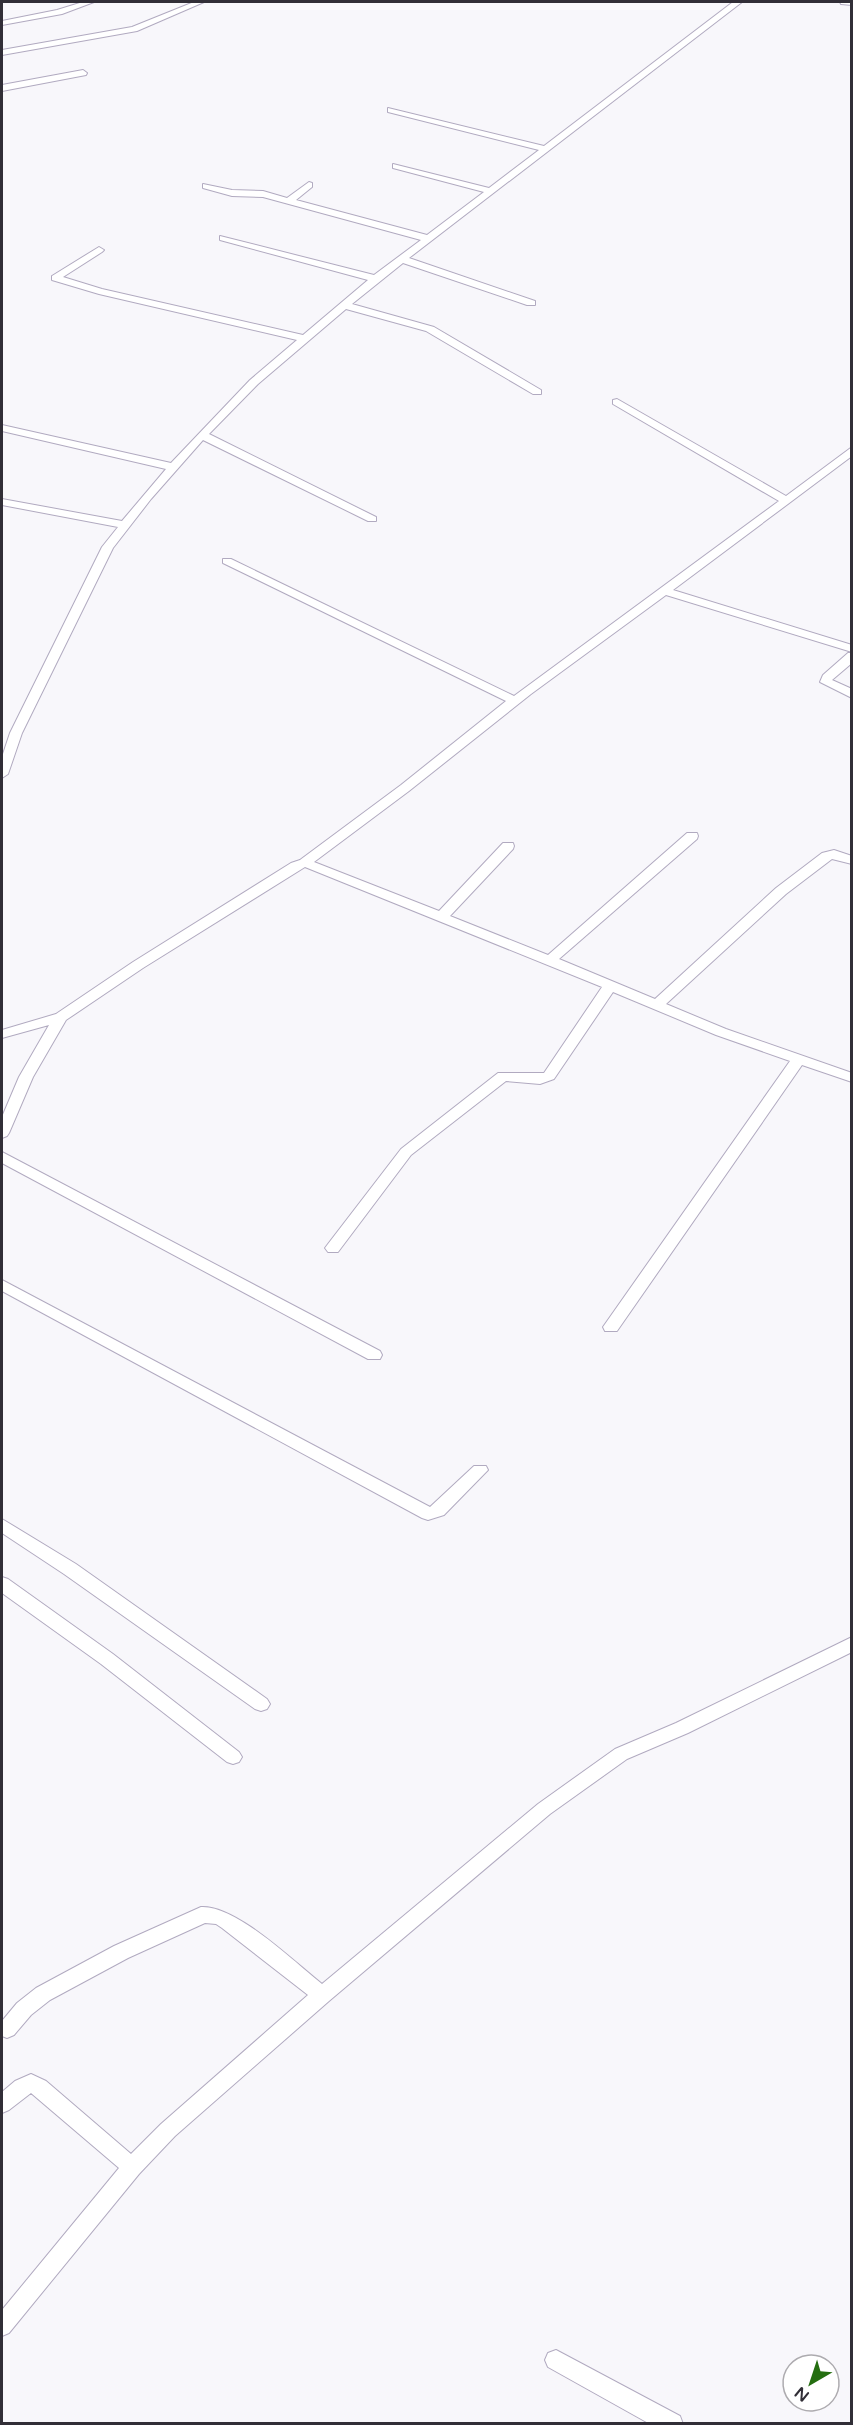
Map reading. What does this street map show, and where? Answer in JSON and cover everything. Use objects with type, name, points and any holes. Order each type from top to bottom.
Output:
[{"type":"street","points":[[2,23],[59,12],[90,2]]},
{"type":"street","points":[[2,53],[134,29],[200,2]]},
{"type":"street","points":[[2,774],[16,733],[108,547],[202,435],[254,382],[376,279],[738,2]]},
{"type":"street","points":[[844,2],[852,3]]},
{"type":"street","points":[[2,88],[83,73]]},
{"type":"street","points":[[391,110],[545,149]]},
{"type":"street","points":[[396,166],[491,191]]},
{"type":"street","points":[[289,201],[309,185]]},
{"type":"street","points":[[206,186],[232,194],[263,194],[429,239]]},
{"type":"street","points":[[223,238],[376,279]]},
{"type":"street","points":[[99,250],[55,278],[99,291],[306,339]]},
{"type":"street","points":[[402,259],[531,303]]},
{"type":"street","points":[[345,305],[430,329],[537,392]]},
{"type":"street","points":[[617,402],[787,501]]},
{"type":"street","points":[[2,428],[174,466]]},
{"type":"street","points":[[202,435],[372,519]]},
{"type":"street","points":[[2,1034],[61,1017],[138,965],[296,866],[305,863],[515,701],[787,501],[852,450]]},
{"type":"street","points":[[2,502],[125,525]]},
{"type":"street","points":[[227,561],[515,701]]},
{"type":"street","points":[[664,591],[852,649]]},
{"type":"street","points":[[852,656],[827,678],[826,682],[852,694]]},
{"type":"street","points":[[549,961],[692,836]]},
{"type":"street","points":[[441,917],[508,846]]},
{"type":"street","points":[[656,1006],[781,891],[827,856],[834,854],[852,860]]},
{"type":"street","points":[[305,863],[656,1006],[852,1078]]},
{"type":"street","points":[[333,1248],[391,1175],[399,1160],[426,1136],[502,1076],[540,1079],[549,1076],[609,987]]},
{"type":"street","points":[[2,1134],[26,1077],[61,1017]]},
{"type":"street","points":[[610,1327],[798,1060]]},
{"type":"street","points":[[2,1157],[374,1354]]},
{"type":"street","points":[[2,1285],[428,1514],[438,1511],[480,1470]]},
{"type":"street","points":[[2,1525],[70,1569],[261,1704]]},
{"type":"street","points":[[2,1584],[107,1659],[233,1757]]},
{"type":"street","points":[[2,2326],[132,2167],[168,2130],[322,1995],[544,1809],[621,1754],[682,1728],[852,1644]]},
{"type":"street","points":[[7,2029],[24,2009],[43,1994],[121,1952],[208,1914],[221,1917],[230,1923],[322,1995]]},
{"type":"street","points":[[2,2104],[22,2087],[31,2084],[39,2087],[132,2167]]},
{"type":"street","points":[[556,2360],[672,2424]]}]
